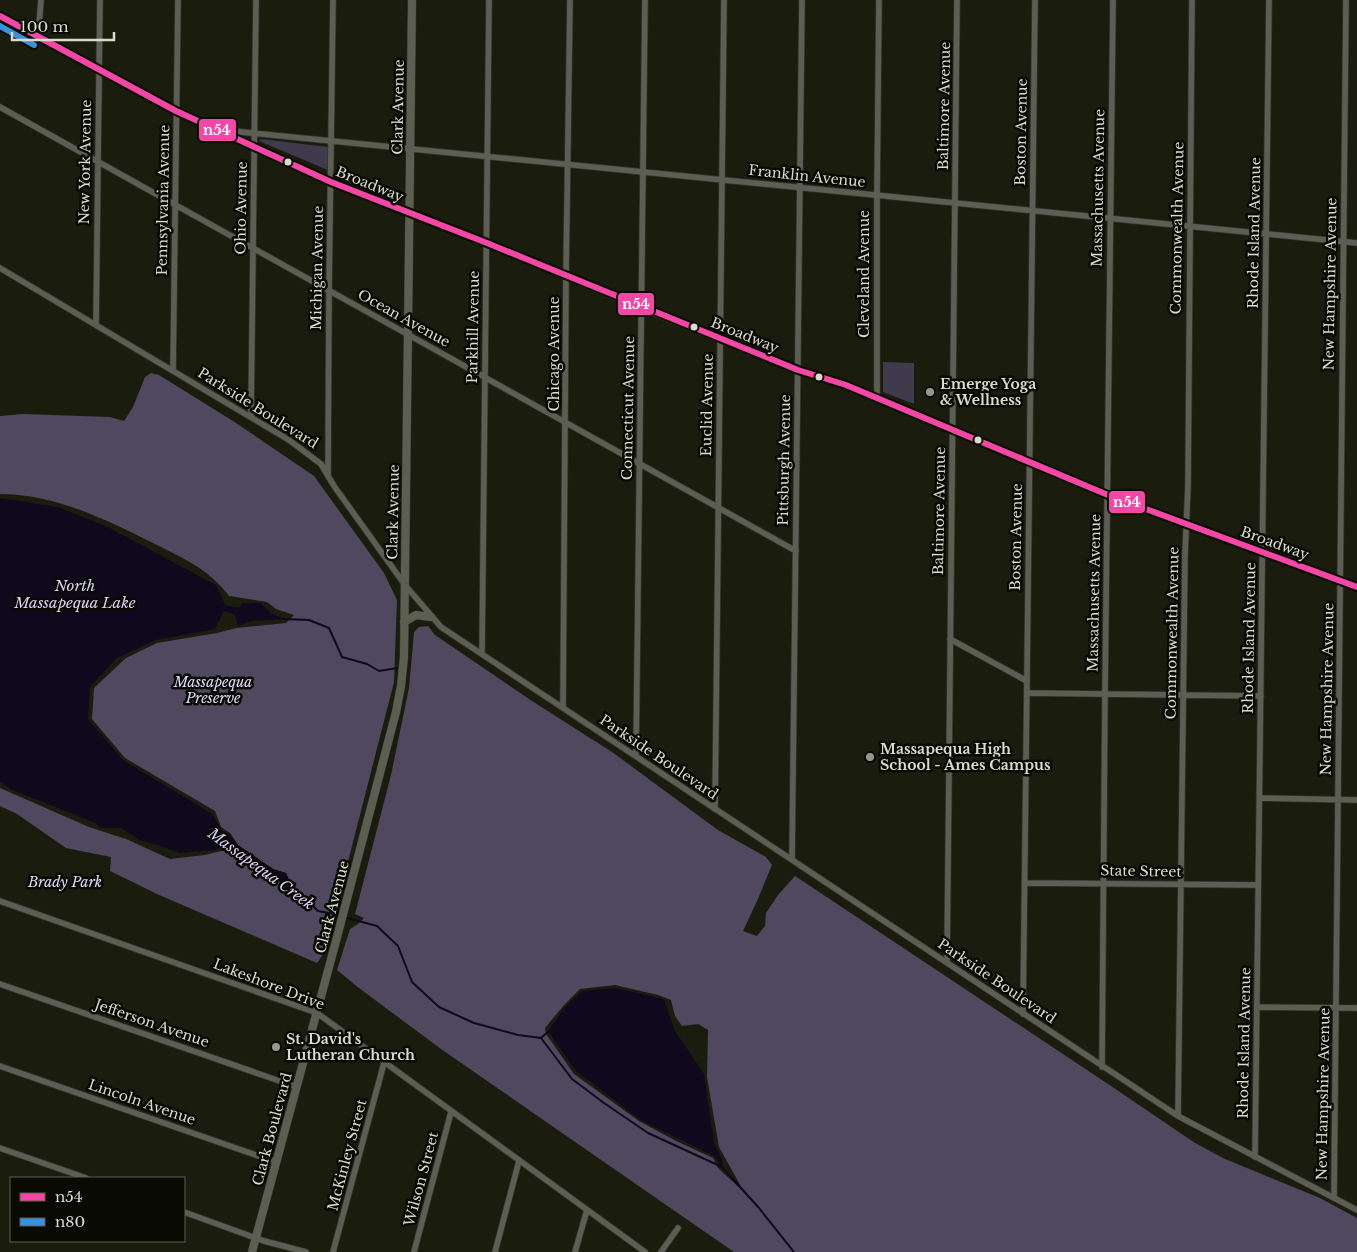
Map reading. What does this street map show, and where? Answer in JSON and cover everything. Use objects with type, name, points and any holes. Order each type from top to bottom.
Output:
[{"type":"main road","name":"Clark Avenue","points":[[317,1013],[396,712],[404,657],[412,0]]},
{"type":"main road","name":"Broadway","points":[[0,16],[176,111],[331,182],[487,243],[798,370],[846,385],[1108,495],[1357,587]]},
{"type":"main road","points":[[404,622],[416,615],[432,617]]},
{"type":"main road","name":"Clark Boulevard","points":[[252,1252],[317,1013]]},
{"type":"street","points":[[38,37],[41,0]]},
{"type":"street","name":"New York Avenue","points":[[96,325],[100,0]]},
{"type":"street","name":"Pennsylvania Avenue","points":[[173,371],[178,0]]},
{"type":"street","name":"Ohio Avenue","points":[[251,417],[256,0]]},
{"type":"street","name":"Michigan Avenue","points":[[328,477],[333,0]]},
{"type":"street","name":"Parkhill Avenue","points":[[482,654],[490,0]]},
{"type":"street","name":"Chicago Avenue","points":[[563,708],[570,0]]},
{"type":"street","name":"Connecticut Avenue","points":[[636,756],[645,0]]},
{"type":"street","name":"Euclid Avenue","points":[[716,809],[724,0]]},
{"type":"street","name":"Pittsburgh Avenue","points":[[792,860],[802,0]]},
{"type":"street","name":"Cleveland Avenue","points":[[877,398],[879,0]]},
{"type":"street","name":"Baltimore Avenue","points":[[947,962],[957,0]]},
{"type":"street","name":"Boston Avenue","points":[[1023,1014],[1035,0]]},
{"type":"street","name":"Massachusetts Avenue","points":[[1102,1067],[1113,0]]},
{"type":"street","name":"Commonwealth Avenue","points":[[1178,1116],[1192,0]]},
{"type":"street","name":"Rhode Island Avenue","points":[[1255,1157],[1269,0]]},
{"type":"street","name":"New Hampshire Avenue","points":[[1334,1198],[1346,0]]},
{"type":"street","name":"Ocean Avenue","points":[[0,106],[796,551]]},
{"type":"street","name":"Franklin Avenue","points":[[217,130],[1357,243]]},
{"type":"street","name":"Parkside Boulevard","points":[[0,268],[251,417],[313,456],[321,464],[328,477],[405,585],[441,627],[1178,1116],[1357,1210]]},
{"type":"street","points":[[950,639],[1027,680]]},
{"type":"street","points":[[1027,693],[1261,696]]},
{"type":"street","points":[[1260,798],[1357,800]]},
{"type":"street","name":"State Street","points":[[1024,882],[1258,885]]},
{"type":"street","name":"Lakeshore Drive","points":[[0,901],[317,1013],[384,1064],[644,1252]]},
{"type":"street","name":"Jefferson Avenue","points":[[0,984],[297,1087]]},
{"type":"street","points":[[1257,1007],[1357,1008]]},
{"type":"street","name":"McKinley Street","points":[[333,1252],[384,1064]]},
{"type":"street","name":"Lincoln Avenue","points":[[0,1066],[276,1162]]},
{"type":"street","name":"Wilson Street","points":[[414,1252],[451,1112]]},
{"type":"street","points":[[0,1148],[83,1177]]},
{"type":"street","points":[[495,1252],[519,1161]]},
{"type":"street","points":[[575,1252],[587,1210]]},
{"type":"street","points":[[185,1212],[306,1252]]},
{"type":"street","points":[[661,1252],[678,1228]]},
{"type":"shaded area","points":[[261,139],[328,147],[328,170],[259,141]]},
{"type":"shaded area","points":[[883,362],[914,363],[914,404],[883,392]]},
{"type":"green space","name":"Massapequa Preserve","points":[[151,373],[159,375],[233,421],[314,476],[384,573],[397,600],[394,682],[326,950],[317,963],[157,894],[110,871],[111,857],[66,848],[17,814],[0,806],[0,788],[89,827],[126,839],[170,859],[221,851],[243,854],[279,881],[287,890],[307,900],[291,884],[286,873],[273,869],[238,845],[230,833],[221,827],[215,811],[125,758],[92,719],[94,688],[126,658],[157,643],[236,628],[286,623],[294,615],[276,609],[267,602],[229,596],[205,572],[186,560],[118,526],[80,510],[41,498],[0,494],[0,416],[23,414],[110,417],[124,421],[133,407],[145,377]]},
{"type":"green space","points":[[428,626],[435,635],[532,701],[612,752],[718,830],[766,857],[772,865],[743,931],[757,936],[765,926],[766,913],[778,895],[795,876],[1195,1143],[1225,1159],[1320,1198],[1357,1218],[1357,1252],[734,1252],[441,1049],[337,970],[350,929],[364,918],[355,914],[391,775],[409,688],[414,632],[419,627]],"holes":[[[615,985],[671,1000],[675,1016],[682,1026],[698,1024],[708,1030],[707,1077],[719,1147],[744,1192],[718,1168],[713,1158],[639,1121],[574,1074],[546,1034],[545,1028],[580,989]]]},
{"type":"water","name":"North Massapequa Lake","points":[[0,498],[58,507],[108,527],[216,585],[225,605],[239,608],[243,603],[260,603],[271,613],[284,619],[251,621],[238,626],[235,615],[224,611],[215,629],[156,640],[117,658],[90,687],[88,719],[123,760],[212,814],[225,835],[230,834],[238,845],[273,869],[286,873],[291,884],[309,901],[287,890],[279,881],[243,854],[223,845],[216,850],[180,853],[139,840],[121,828],[100,828],[96,823],[10,789],[0,781]]},
{"type":"water","points":[[615,988],[664,999],[675,1031],[704,1074],[714,1143],[723,1161],[722,1167],[714,1156],[640,1120],[575,1070],[548,1031],[565,1007],[582,991]]},
{"type":"waterway","points":[[283,619],[309,620],[329,628],[342,657],[367,664],[379,671],[397,668]]},
{"type":"waterway","name":"Massapequa Creek","points":[[307,900],[318,911],[340,915]]},
{"type":"waterway","name":"Massapequa Creek","points":[[344,917],[377,926],[398,946],[412,982],[439,1007],[474,1023],[518,1035],[541,1038],[572,1079],[604,1103],[648,1133],[722,1167],[759,1208],[794,1252]]},
{"type":"waterway","points":[[541,1038],[549,1031]]},
{"type":"transit line","name":"n54","points":[[0,16],[176,111],[331,182],[487,243],[798,370],[846,385],[1108,495],[1357,587]]},
{"type":"transit line","name":"n80","points":[[0,26],[34,45]]},
{"type":"place","name":"Emerge Yoga & Wellness","points":[[930,392]]},
{"type":"place","name":"Massapequa High School - Ames Campus","points":[[870,757]]},
{"type":"place","name":"St. David's Lutheran Church","points":[[276,1047]]},
{"type":"park label","name":"Brady Park","points":[[65,882]]}]
